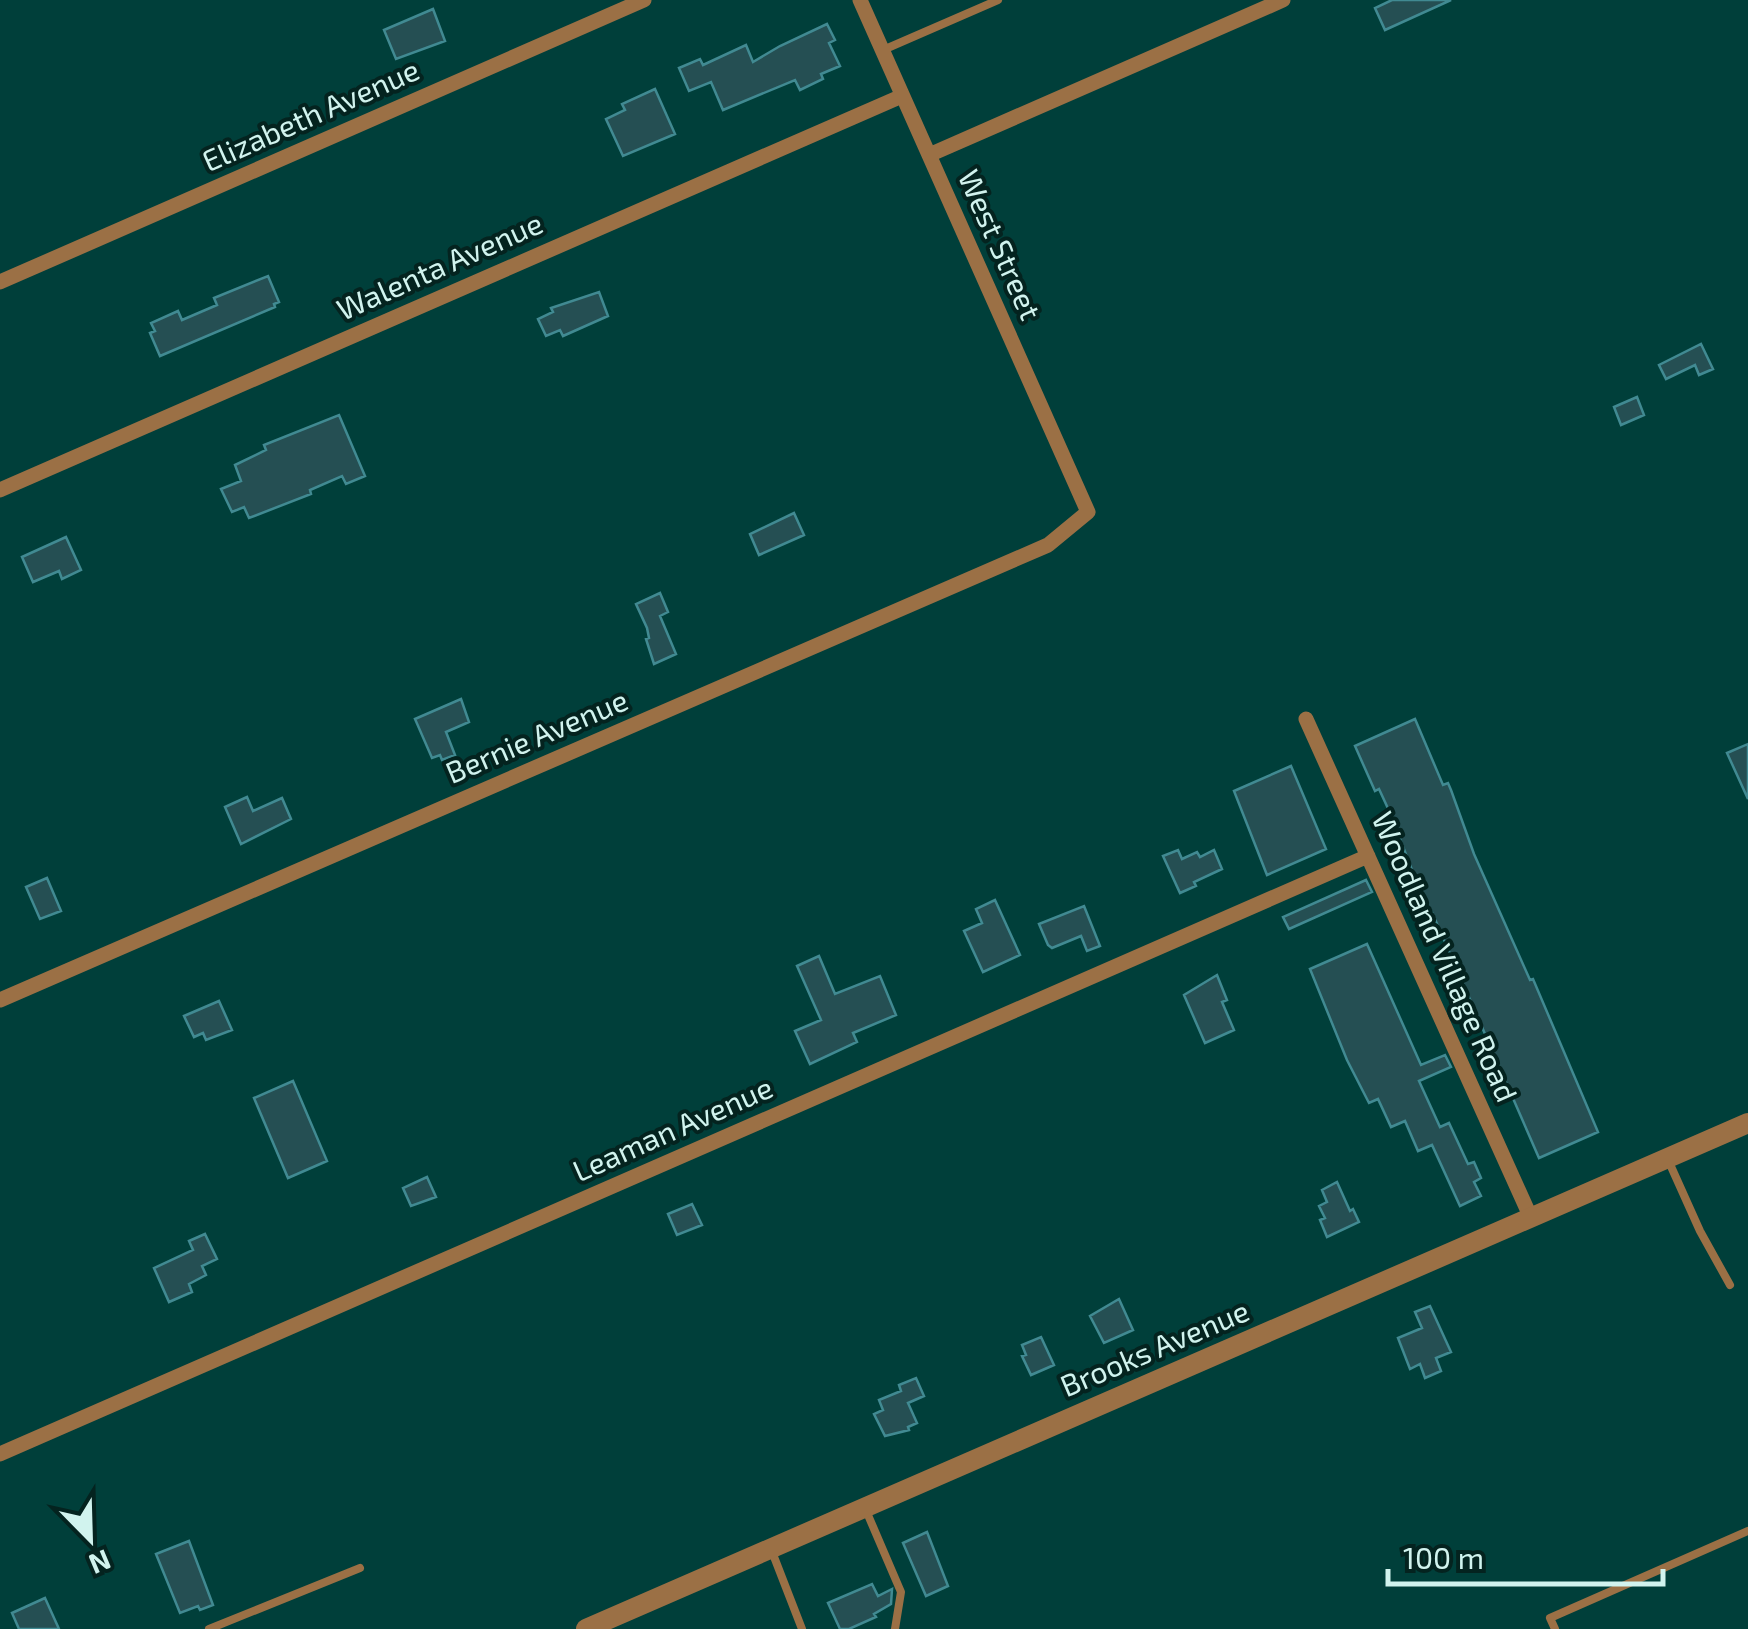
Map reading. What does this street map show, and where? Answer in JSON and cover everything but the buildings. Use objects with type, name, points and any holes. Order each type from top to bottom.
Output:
[{"type":"street","name":"Elizabeth Avenue","points":[[0,282],[644,0]]},
{"type":"street","name":"West Street","points":[[860,0],[1088,512]]},
{"type":"street","points":[[929,155],[1283,0]]},
{"type":"street","name":"Walenta Avenue","points":[[0,490],[902,96]]},
{"type":"street","name":"Bernie Avenue","points":[[0,1000],[1048,545],[1088,512]]},
{"type":"street","name":"Woodland Village Road","points":[[1306,719],[1531,1218]]},
{"type":"street","name":"Leaman Avenue","points":[[0,1454],[1368,856]]},
{"type":"street","name":"Brooks Avenue","points":[[586,1629],[1748,1122]]},
{"type":"lane","points":[[883,50],[998,0]]},
{"type":"lane","points":[[1667,1158],[1700,1231],[1730,1284]]},
{"type":"lane","points":[[865,1508],[902,1592],[895,1629]]},
{"type":"lane","points":[[1555,1629],[1550,1618],[1748,1530]]},
{"type":"lane","points":[[771,1549],[802,1629]]},
{"type":"lane","points":[[209,1629],[360,1568]]}]
